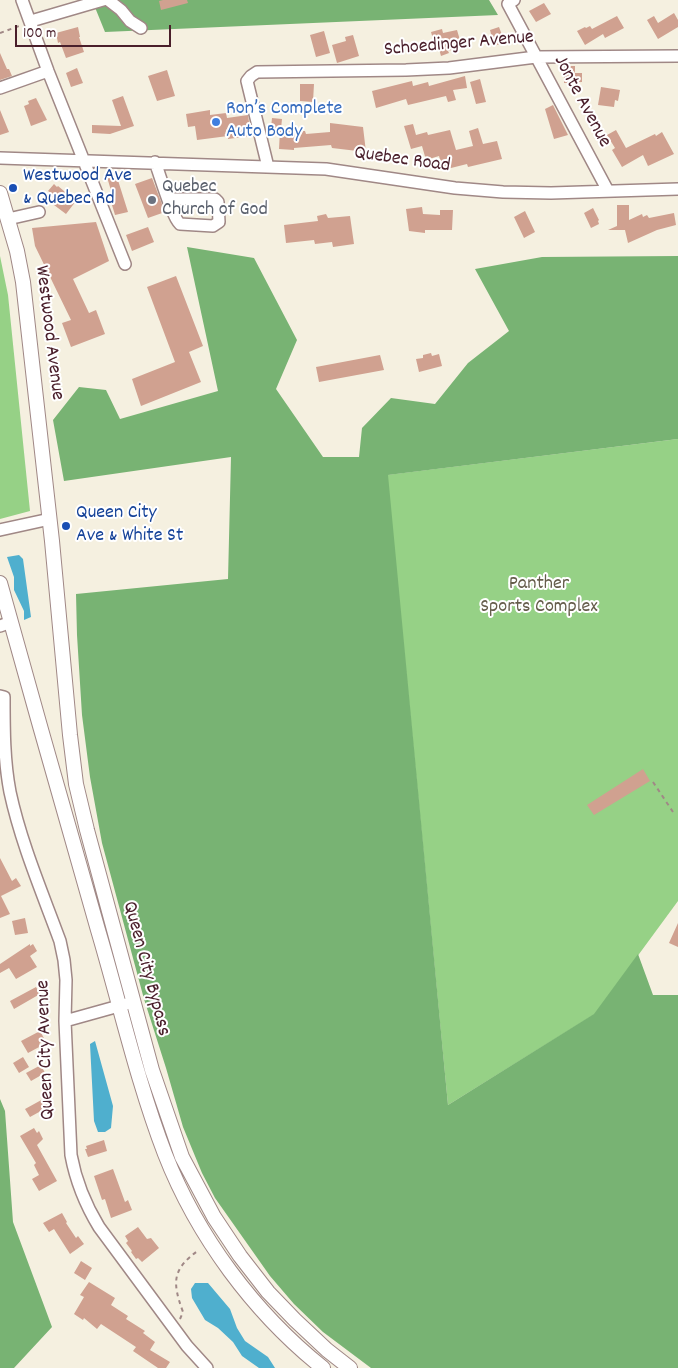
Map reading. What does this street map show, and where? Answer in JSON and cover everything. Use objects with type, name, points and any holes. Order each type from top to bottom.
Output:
[{"type":"main road","name":"Westwood Avenue","points":[[0,193],[17,252],[23,282],[50,518]]},
{"type":"main road","name":"Queen City Bypass","points":[[50,518],[76,784],[152,1070],[182,1157],[214,1217],[240,1256],[268,1292],[301,1326],[350,1368]]},
{"type":"main road","points":[[0,583],[5,624],[119,1006]]},
{"type":"main road","name":"Queen City Bypass","points":[[119,1006],[151,1116],[185,1198],[210,1242],[237,1280],[270,1320],[306,1355],[323,1368]]},
{"type":"street","points":[[22,0],[48,71],[125,264]]},
{"type":"street","points":[[31,21],[103,0]]},
{"type":"street","points":[[108,0],[121,10],[130,21],[141,28]]},
{"type":"street","name":"Jonte Avenue","points":[[511,2],[536,57],[608,191]]},
{"type":"street","name":"Schoedinger Avenue","points":[[268,166],[247,81],[257,72],[449,68],[536,57],[678,56]]},
{"type":"street","points":[[0,88],[48,71]]},
{"type":"street","name":"Quebec Road","points":[[0,158],[326,169],[455,188],[503,192],[551,193],[678,189]]},
{"type":"street","points":[[155,162],[168,199],[176,221],[180,224],[213,226],[219,222],[218,202],[215,198],[168,199]]},
{"type":"street","points":[[8,219],[39,212]]},
{"type":"street","points":[[0,530],[50,518]]},
{"type":"street","name":"Queen City Avenue","points":[[2,696],[2,734],[7,772],[17,819],[62,950],[66,980],[65,1021],[71,1155],[75,1174],[89,1211],[99,1227],[203,1367]]},
{"type":"street","points":[[65,1021],[133,1002]]},
{"type":"path","points":[[0,33],[31,21]]},
{"type":"path","points":[[653,782],[672,812]]},
{"type":"path","points":[[179,1320],[182,1312],[176,1294],[176,1279],[180,1267],[188,1258],[200,1250]]},
{"type":"green space","points":[[92,0],[489,0],[498,15],[105,32]]},
{"type":"green space","points":[[187,247],[254,258],[297,340],[276,389],[323,457],[359,457],[362,428],[391,398],[435,404],[468,363],[509,331],[475,269],[542,257],[678,256],[678,439],[388,475],[448,1105],[594,1014],[638,954],[653,995],[678,995],[678,1368],[371,1368],[323,1332],[294,1304],[270,1276],[215,1198],[202,1173],[183,1127],[144,999],[102,843],[90,777],[82,715],[76,594],[228,579],[231,457],[64,481],[53,420],[79,387],[106,390],[120,419],[218,391]]},
{"type":"green space","points":[[0,256],[8,295],[30,511],[0,519]]},
{"type":"green space","name":"Panther Sports Complex","points":[[678,439],[678,901],[595,1014],[448,1105],[387,475]]},
{"type":"green space","points":[[0,1099],[5,1111],[13,1222],[52,1327],[14,1368],[0,1368]]},
{"type":"water","points":[[19,555],[23,559],[31,617],[24,620],[24,611],[14,590],[14,577],[7,557]]},
{"type":"water","points":[[95,1041],[113,1106],[111,1128],[105,1132],[98,1132],[94,1121],[90,1044]]},
{"type":"water","points":[[195,1283],[208,1283],[230,1309],[237,1328],[245,1341],[268,1357],[275,1368],[259,1368],[242,1356],[233,1342],[218,1328],[205,1320],[192,1298],[191,1289]]},
{"type":"building","points":[[187,0],[188,3],[161,10],[159,1]]},
{"type":"building","points":[[544,3],[551,14],[536,22],[529,11]]},
{"type":"building","points":[[674,13],[678,20],[678,27],[658,39],[647,20],[654,16],[658,23]]},
{"type":"building","points":[[617,16],[624,28],[605,38],[603,34],[585,45],[577,31],[590,26],[592,29]]},
{"type":"building","points":[[78,27],[84,52],[66,58],[60,42],[58,43],[56,33]]},
{"type":"building","points":[[499,27],[506,42],[494,46],[490,30]]},
{"type":"building","points":[[442,29],[443,33],[457,30],[462,47],[448,51],[449,53],[441,56],[437,42],[434,43],[431,32]]},
{"type":"building","points":[[324,31],[330,53],[316,57],[310,35]]},
{"type":"building","points":[[353,35],[359,56],[337,63],[332,45],[346,41],[345,37]]},
{"type":"building","points":[[0,53],[12,76],[0,80]]},
{"type":"building","points":[[564,66],[575,66],[575,73],[582,73],[582,82],[564,83]]},
{"type":"building","points":[[77,68],[83,83],[71,87],[66,73]]},
{"type":"building","points":[[167,70],[175,96],[157,101],[148,76]]},
{"type":"building","points":[[465,76],[467,88],[453,90],[456,100],[448,102],[446,96],[408,105],[406,99],[376,108],[372,91],[412,81],[413,86],[428,82],[429,86]]},
{"type":"building","points":[[480,79],[486,102],[476,104],[470,82]]},
{"type":"building","points":[[300,84],[314,84],[313,102],[300,101]]},
{"type":"building","points":[[601,87],[620,90],[618,101],[615,100],[614,107],[598,105]]},
{"type":"building","points":[[123,96],[134,126],[110,134],[92,133],[92,125],[121,126],[112,100]]},
{"type":"building","points":[[36,98],[47,120],[31,126],[24,106],[29,104],[28,101]]},
{"type":"building","points":[[553,105],[568,135],[554,139],[545,109]]},
{"type":"building","points":[[0,110],[9,132],[0,135]]},
{"type":"building","points":[[210,110],[210,115],[226,113],[227,118],[248,115],[251,136],[228,139],[228,136],[197,140],[195,126],[188,127],[186,114]]},
{"type":"building","points":[[272,118],[282,119],[281,129],[271,128]]},
{"type":"building","points":[[330,123],[363,127],[366,152],[332,148],[331,145],[294,148],[294,150],[279,149],[280,130],[305,131],[306,134],[330,132]]},
{"type":"building","points":[[413,124],[416,135],[427,132],[428,135],[450,130],[456,150],[473,146],[469,131],[478,128],[483,144],[497,141],[502,159],[468,167],[467,164],[443,170],[439,156],[426,160],[422,146],[411,149],[404,126]]},
{"type":"building","points":[[616,130],[626,148],[662,132],[674,154],[648,166],[643,155],[622,167],[612,150],[615,148],[607,135]]},
{"type":"building","points":[[116,174],[128,212],[115,215],[112,205],[115,204],[107,177]]},
{"type":"building","name":"Quebec Church of God","points":[[152,178],[165,212],[148,218],[135,184]]},
{"type":"building","points":[[54,184],[76,201],[66,214],[54,205],[57,201],[48,191]]},
{"type":"building","points":[[617,205],[629,205],[629,220],[642,214],[643,217],[647,215],[649,218],[674,213],[676,225],[657,230],[628,243],[625,230],[608,230],[617,226]]},
{"type":"building","points":[[422,207],[423,214],[440,215],[440,210],[453,210],[452,230],[425,230],[425,233],[409,231],[406,209]]},
{"type":"building","points":[[593,208],[599,224],[591,228],[584,213]]},
{"type":"building","points":[[525,211],[535,232],[524,238],[514,217]]},
{"type":"building","points":[[326,214],[328,218],[350,216],[354,244],[333,247],[332,242],[315,244],[314,240],[286,243],[284,225],[318,221],[317,216]]},
{"type":"building","points":[[96,222],[109,261],[73,279],[89,313],[96,310],[105,334],[71,347],[62,323],[71,320],[35,246],[32,228]]},
{"type":"building","points":[[148,227],[154,242],[132,251],[126,235]]},
{"type":"building","points":[[176,276],[203,346],[189,352],[201,382],[141,406],[132,379],[175,362],[147,287]]},
{"type":"building","points":[[431,353],[432,356],[439,354],[442,366],[419,372],[416,359],[423,358],[423,355]]},
{"type":"building","points":[[380,355],[384,370],[319,382],[316,367]]},
{"type":"building","points":[[643,769],[650,781],[594,815],[587,805]]},
{"type":"building","points":[[0,858],[12,881],[16,878],[21,886],[1,896],[10,914],[0,918]]},
{"type":"building","points":[[25,918],[28,933],[15,935],[12,921]]},
{"type":"building","points":[[678,923],[678,947],[669,943]]},
{"type":"building","points":[[30,944],[30,946],[33,944],[37,951],[30,956],[37,967],[16,979],[9,968],[0,973],[0,964]]},
{"type":"building","points":[[36,987],[40,994],[14,1009],[10,1001]]},
{"type":"building","points":[[40,1031],[45,1040],[39,1044],[41,1046],[28,1053],[21,1041]]},
{"type":"building","points":[[23,1057],[29,1067],[19,1073],[13,1063]]},
{"type":"building","points":[[41,1065],[45,1073],[31,1081],[26,1073]]},
{"type":"building","points":[[45,1098],[50,1106],[30,1117],[25,1109]]},
{"type":"building","points":[[34,1128],[37,1133],[39,1131],[43,1139],[37,1145],[57,1181],[39,1191],[32,1179],[39,1175],[34,1165],[36,1163],[20,1136]]},
{"type":"building","points":[[104,1140],[107,1151],[88,1157],[85,1149],[87,1149],[86,1146]]},
{"type":"building","points":[[113,1169],[125,1202],[128,1200],[132,1210],[111,1218],[105,1199],[102,1200],[94,1176]]},
{"type":"building","points":[[62,1213],[76,1238],[78,1236],[84,1244],[70,1254],[54,1229],[49,1232],[43,1223]]},
{"type":"building","points":[[138,1227],[147,1239],[151,1238],[159,1248],[142,1262],[138,1258],[136,1259],[131,1252],[126,1243],[128,1241],[125,1236]]},
{"type":"building","points":[[81,1261],[92,1268],[85,1280],[74,1273]]},
{"type":"building","points":[[89,1282],[115,1298],[111,1305],[128,1316],[126,1319],[145,1331],[143,1333],[155,1342],[150,1350],[170,1362],[166,1368],[158,1368],[133,1351],[136,1347],[101,1324],[97,1329],[84,1318],[83,1320],[74,1314],[84,1297],[80,1295]]},
{"type":"place","name":"Ron’s Complete Auto Body","points":[[216,122]]},
{"type":"place","name":"Westwood Ave & Quebec Rd","points":[[13,188]]},
{"type":"place","name":"Quebec Church of God","points":[[152,200]]},
{"type":"place","name":"Queen City Ave & White St","points":[[66,526]]}]
